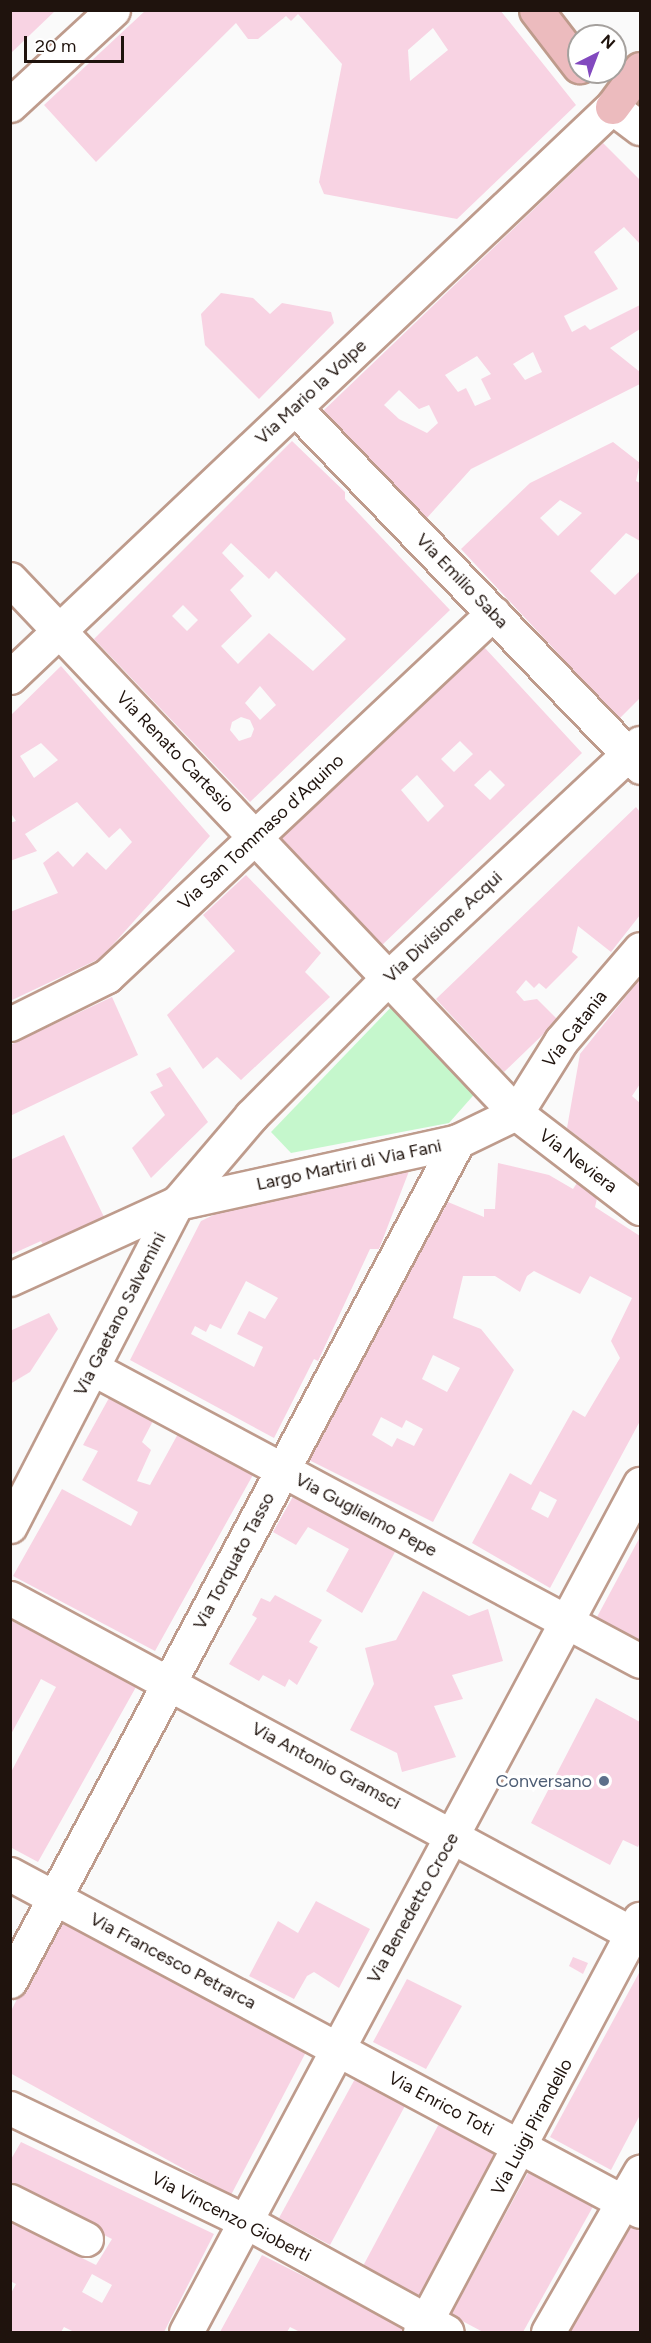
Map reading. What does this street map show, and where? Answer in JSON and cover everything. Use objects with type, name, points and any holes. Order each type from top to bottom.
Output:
[{"type":"main road","points":[[536,10],[567,50]]},
{"type":"main road","points":[[600,84],[626,104],[640,69]]},
{"type":"street","points":[[11,103],[113,10]]},
{"type":"street","points":[[626,104],[640,128]]},
{"type":"street","name":"Via Mario la Volpe","points":[[10,677],[294,408],[626,104]]},
{"type":"street","name":"Via Emilio Saba","points":[[294,408],[493,614],[636,755]]},
{"type":"street","name":"Via Renato Cartesio","points":[[10,579],[389,977]]},
{"type":"street","name":"Via San Tommaso d'Aquino","points":[[10,1024],[107,976],[493,614]]},
{"type":"street","name":"Via Divisione Acqui","points":[[251,1116],[389,977],[636,755]]},
{"type":"street","name":"Via Catania","points":[[516,1113],[561,1041],[640,949]]},
{"type":"street","name":"Via Neviera","points":[[389,977],[516,1113],[640,1208]]},
{"type":"street","name":"Largo Martiri di Via Fani","points":[[177,1203],[458,1141],[516,1113]]},
{"type":"street","name":"Via Gaetano Salvemini","points":[[10,1526],[177,1203],[251,1116]]},
{"type":"street","name":"Via Torquato Tasso","points":[[10,1981],[458,1141]]},
{"type":"street","points":[[10,1279],[177,1203]]},
{"type":"street","name":"Via Guglielmo Pepe","points":[[92,1368],[640,1661]]},
{"type":"street","name":"Via Benedetto Croce","points":[[186,2332],[336,2048],[454,1834],[640,1484]]},
{"type":"street","name":"Via Antonio Gramsci","points":[[10,1598],[638,1931]]},
{"type":"street","name":"Via Francesco Petrarca","points":[[10,1874],[336,2048]]},
{"type":"street","name":"Via Luigi Pirandello","points":[[431,2328],[522,2148],[638,1931]]},
{"type":"street","name":"Via Enrico Toti","points":[[336,2048],[632,2207]]},
{"type":"street","name":"Via Vincenzo Gioberti","points":[[11,2109],[245,2221],[431,2328]]},
{"type":"street","points":[[548,2332],[632,2207],[640,2172]]},
{"type":"street","points":[[10,2201],[86,2239]]},
{"type":"green space","points":[[396,1002],[479,1089],[449,1123],[291,1153],[271,1132]]},
{"type":"building","points":[[10,10],[56,10],[10,54]]},
{"type":"building","points":[[146,10],[500,10],[576,105],[457,219],[324,194],[319,182],[342,64],[298,14],[291,21],[286,16],[258,39],[248,39],[236,23],[96,162],[44,105]],"holes":[[[433,28],[448,50],[410,81],[408,50]]]},
{"type":"building","points":[[603,143],[640,180],[640,244],[624,227],[594,252],[618,289],[564,316],[572,332],[585,325],[590,330],[640,305],[640,329],[610,348],[640,372],[640,384],[471,469],[426,519],[421,519],[322,412]],"holes":[[[533,352],[542,372],[525,380],[513,364]],[[477,356],[491,374],[481,379],[491,399],[475,406],[466,388],[458,392],[445,375]],[[399,390],[419,409],[429,405],[438,423],[427,433],[399,419],[384,405]]]},
{"type":"building","points":[[221,293],[253,298],[270,314],[282,303],[331,312],[334,323],[259,399],[205,345],[201,314]]},
{"type":"building","points":[[292,441],[345,492],[345,499],[450,610],[250,802],[94,639]],"holes":[[[231,543],[269,579],[276,571],[346,639],[313,671],[269,633],[238,664],[221,646],[252,616],[230,590],[244,576],[222,553]],[[183,605],[198,620],[187,631],[172,616]],[[260,686],[276,705],[260,720],[245,703]],[[241,717],[250,720],[254,729],[251,737],[239,741],[230,730],[232,722]]]},
{"type":"building","points":[[613,442],[640,463],[636,481],[640,483],[640,541],[626,533],[590,571],[615,595],[640,571],[640,698],[619,719],[461,549],[530,483]],"holes":[[[560,500],[582,513],[558,536],[540,518]]]},
{"type":"building","points":[[484,647],[582,753],[380,947],[281,839]],"holes":[[[460,741],[473,754],[454,772],[441,759]],[[490,770],[505,785],[490,800],[474,785]],[[417,775],[444,806],[428,822],[401,790]]]},
{"type":"building","points":[[61,666],[210,836],[101,958],[10,1001],[10,912],[58,893],[43,863],[58,851],[73,867],[87,852],[106,870],[132,842],[120,828],[109,838],[77,802],[25,834],[37,851],[10,861],[10,823],[16,821],[10,812],[10,716]],"holes":[[[41,743],[58,760],[34,778],[20,756]]]},
{"type":"building","points":[[636,807],[640,812],[640,915],[611,952],[578,926],[572,952],[578,957],[546,989],[539,983],[534,988],[526,980],[516,992],[524,1001],[537,999],[558,1020],[504,1072],[436,999]]},
{"type":"building","points":[[246,875],[321,953],[305,972],[330,997],[241,1080],[217,1057],[203,1069],[167,1015],[235,951],[203,915]]},
{"type":"building","points":[[640,979],[640,1084],[632,1096],[640,1103],[640,1184],[567,1128],[580,1054]]},
{"type":"building","points":[[112,997],[138,1055],[10,1116],[10,1045]]},
{"type":"building","points":[[170,1067],[208,1122],[151,1178],[132,1148],[165,1115],[150,1092],[163,1086],[156,1074]]},
{"type":"building","points":[[64,1135],[107,1223],[47,1252],[41,1241],[10,1255],[10,1160]]},
{"type":"building","points":[[498,1163],[549,1175],[573,1189],[577,1183],[598,1194],[595,1207],[640,1236],[640,1421],[550,1588],[472,1543],[510,1473],[531,1485],[573,1410],[585,1417],[620,1358],[611,1341],[632,1298],[590,1276],[580,1294],[534,1271],[527,1276],[520,1292],[495,1276],[463,1276],[453,1318],[481,1329],[514,1370],[433,1522],[307,1459],[448,1202],[484,1217],[484,1209],[495,1209]],"holes":[[[433,1355],[460,1368],[447,1392],[422,1379]],[[381,1417],[402,1428],[406,1420],[423,1429],[414,1446],[397,1438],[392,1447],[372,1435]],[[540,1491],[557,1500],[548,1518],[531,1509]]]},
{"type":"building","points":[[411,1166],[379,1249],[370,1249],[318,1361],[314,1359],[274,1438],[130,1360],[201,1221],[266,1190]],"holes":[[[246,1281],[278,1298],[265,1319],[249,1311],[237,1334],[263,1347],[254,1367],[191,1334],[195,1326],[206,1332],[210,1324],[221,1329]]]},
{"type":"building","points":[[49,1313],[58,1329],[30,1372],[10,1384],[10,1331]]},
{"type":"building","points":[[109,1398],[153,1421],[142,1442],[151,1450],[137,1481],[150,1485],[179,1432],[254,1473],[155,1651],[13,1576],[62,1489],[131,1526],[138,1512],[82,1480],[98,1451],[83,1445]]},
{"type":"building","points":[[295,1493],[395,1552],[362,1613],[326,1591],[349,1549],[308,1527],[296,1545],[273,1532]]},
{"type":"building","points":[[640,1537],[640,1641],[597,1617]]},
{"type":"building","points":[[423,1591],[469,1616],[488,1609],[503,1661],[452,1675],[463,1699],[434,1706],[456,1757],[402,1772],[397,1753],[350,1730],[374,1684],[365,1648],[396,1640]]},
{"type":"building","points":[[275,1595],[322,1620],[309,1642],[318,1647],[297,1685],[289,1679],[285,1687],[263,1675],[259,1681],[229,1664],[257,1618],[252,1615],[261,1598],[270,1602]]},
{"type":"building","points":[[10,1620],[136,1687],[38,1862],[10,1847],[10,1774],[56,1687],[41,1679],[10,1736]]},
{"type":"building","points":[[596,1698],[640,1722],[640,1842],[638,1847],[623,1840],[610,1865],[531,1823]]},
{"type":"building","points":[[316,1901],[370,1929],[339,1988],[314,1972],[307,1976],[294,1999],[249,1976],[278,1921],[298,1933]]},
{"type":"building","points":[[58,1917],[306,2052],[231,2195],[10,2073],[10,2013]]},
{"type":"building","points":[[573,1957],[588,1963],[583,1974],[569,1966]]},
{"type":"building","points":[[640,1971],[640,2115],[611,2170],[550,2137]]},
{"type":"building","points":[[407,1979],[462,2006],[426,2069],[373,2042]]},
{"type":"building","points":[[356,2077],[406,2104],[330,2245],[279,2218]]},
{"type":"building","points":[[441,2120],[497,2149],[419,2296],[363,2266]]},
{"type":"building","points":[[21,2142],[214,2234],[164,2332],[74,2332],[64,2327],[61,2332],[10,2332],[10,2295],[16,2284],[10,2281],[10,2222],[96,2265],[112,2239],[10,2188],[10,2161]],"holes":[[[92,2274],[112,2285],[102,2303],[82,2292]]]},
{"type":"building","points":[[530,2169],[595,2203],[523,2332],[483,2332],[451,2315]]},
{"type":"building","points":[[626,2223],[640,2231],[640,2332],[564,2332]]},
{"type":"building","points":[[262,2255],[404,2327],[401,2332],[300,2332],[290,2327],[287,2332],[220,2332]]},
{"type":"place","name":"Conversano","points":[[604,1781]]}]
